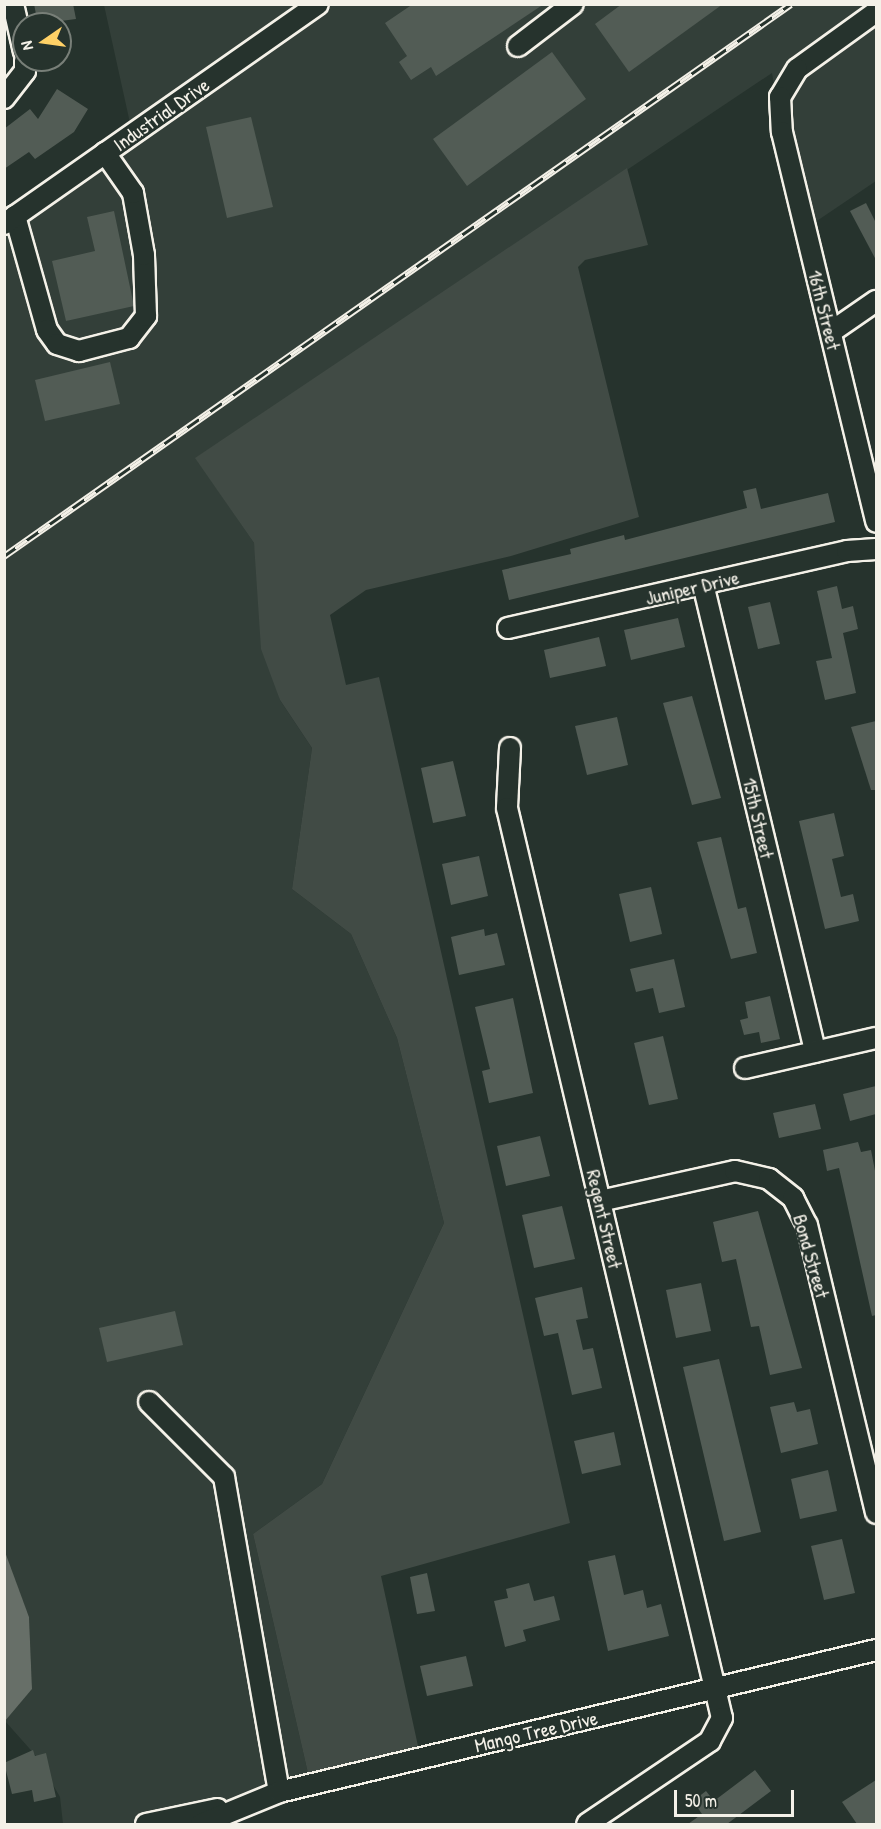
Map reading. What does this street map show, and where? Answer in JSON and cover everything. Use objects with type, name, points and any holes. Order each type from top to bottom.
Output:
[{"type":"street","name":"Industrial Drive","points":[[10,220],[318,4]]},
{"type":"street","points":[[518,46],[573,4]]},
{"type":"street","name":"16th Street","points":[[876,12],[797,69],[780,97],[782,132],[876,522]]},
{"type":"street","points":[[4,98],[19,82],[22,72]]},
{"type":"street","points":[[10,220],[45,322],[57,344],[79,351],[129,338],[146,316],[144,255],[133,193],[105,153]]},
{"type":"street","points":[[831,332],[876,301]]},
{"type":"street","name":"Juniper Drive","points":[[508,628],[847,551],[876,549]]},
{"type":"street","name":"15th Street","points":[[703,584],[815,1052]]},
{"type":"street","name":"Regent Street","points":[[510,748],[507,808],[722,1718],[710,1741],[587,1824]]},
{"type":"street","points":[[745,1068],[876,1038]]},
{"type":"street","name":"Bond Street","points":[[600,1200],[735,1171],[769,1179],[793,1198],[807,1225],[876,1513]]},
{"type":"street","points":[[149,1402],[224,1477],[279,1792]]},
{"type":"street","name":"Mango Tree Drive","points":[[201,1824],[238,1805],[279,1792],[876,1650]]},
{"type":"street","points":[[146,1824],[238,1805]]},
{"type":"shaded area","points":[[104,5],[876,5],[876,181],[799,233],[772,73],[196,458],[254,543],[280,700],[312,748],[292,889],[351,934],[397,1038],[444,1223],[322,1484],[253,1534],[313,1795],[194,1824],[63,1824],[60,1797],[37,1757],[5,1721],[32,1689],[29,1617],[4,1552],[4,214],[130,123]]},
{"type":"shaded area","points":[[627,168],[648,245],[585,260],[578,267],[639,517],[511,556],[366,590],[330,615],[346,685],[379,677],[570,1523],[381,1576],[423,1769],[313,1795],[253,1534],[322,1484],[444,1223],[397,1038],[351,934],[292,889],[312,748],[280,700],[261,649],[254,543],[195,458]]},
{"type":"shaded area","points":[[5,1552],[29,1617],[32,1689],[5,1721]]},
{"type":"building","points":[[34,4],[73,4],[76,19],[72,20],[72,12],[36,12]]},
{"type":"building","points":[[413,4],[544,4],[436,76],[431,67],[411,80],[399,62],[407,56],[385,23]]},
{"type":"building","points":[[622,4],[723,4],[629,72],[595,24]]},
{"type":"building","points":[[552,52],[586,99],[467,186],[433,139]]},
{"type":"building","points":[[57,89],[88,109],[74,132],[35,159],[29,152],[4,169],[4,129],[30,109],[38,119]]},
{"type":"building","points":[[251,117],[273,207],[227,218],[206,127]]},
{"type":"building","points":[[866,203],[876,223],[876,260],[850,211]]},
{"type":"building","points":[[114,211],[134,306],[66,321],[52,261],[95,251],[87,217]]},
{"type":"building","points":[[110,362],[120,404],[45,421],[35,380]]},
{"type":"building","points":[[756,488],[761,509],[828,493],[835,522],[509,600],[502,570],[571,554],[570,549],[624,535],[625,540],[747,508],[743,491]]},
{"type":"building","points":[[837,586],[842,609],[853,606],[858,629],[843,633],[856,693],[825,700],[816,661],[832,658],[817,591]]},
{"type":"building","points":[[770,602],[780,644],[758,649],[748,607]]},
{"type":"building","points":[[678,618],[685,647],[631,660],[624,630]]},
{"type":"building","points":[[599,637],[606,666],[550,678],[544,650]]},
{"type":"building","points":[[692,696],[721,798],[692,805],[663,703]]},
{"type":"building","points":[[617,717],[628,765],[587,775],[575,726]]},
{"type":"building","points":[[876,721],[876,790],[871,790],[851,727]]},
{"type":"building","points":[[453,761],[466,816],[433,823],[421,768]]},
{"type":"building","points":[[834,813],[844,856],[832,859],[841,897],[853,894],[859,921],[825,929],[799,821]]},
{"type":"building","points":[[721,837],[738,909],[746,907],[757,953],[731,959],[697,842]]},
{"type":"building","points":[[479,856],[488,896],[451,905],[442,864]]},
{"type":"building","points":[[651,887],[662,934],[630,942],[619,894]]},
{"type":"building","points":[[484,929],[485,936],[497,933],[505,965],[459,975],[451,937]]},
{"type":"building","points":[[674,959],[685,1007],[659,1013],[653,988],[636,992],[630,969]]},
{"type":"building","points":[[770,996],[780,1039],[761,1043],[759,1032],[744,1035],[740,1020],[748,1018],[745,1002]]},
{"type":"building","points":[[513,998],[533,1093],[489,1103],[482,1071],[490,1069],[475,1007]]},
{"type":"building","points":[[663,1036],[678,1099],[649,1105],[634,1043]]},
{"type":"building","points":[[876,1086],[876,1114],[850,1121],[843,1094]]},
{"type":"building","points":[[815,1104],[821,1129],[779,1138],[773,1113]]},
{"type":"building","points":[[540,1136],[550,1176],[506,1186],[497,1146]]},
{"type":"building","points":[[858,1142],[861,1152],[871,1150],[876,1176],[876,1315],[872,1316],[839,1168],[827,1171],[823,1150]]},
{"type":"building","points":[[562,1206],[575,1259],[534,1268],[522,1215]]},
{"type":"building","points":[[758,1211],[802,1368],[770,1375],[759,1326],[751,1327],[736,1259],[722,1262],[713,1222]]},
{"type":"building","points":[[701,1283],[711,1331],[676,1338],[666,1290]]},
{"type":"building","points":[[582,1287],[588,1318],[576,1320],[583,1350],[593,1348],[602,1388],[572,1395],[558,1333],[544,1336],[535,1298]]},
{"type":"building","points":[[175,1311],[183,1345],[107,1362],[99,1328]]},
{"type":"building","points":[[719,1359],[761,1532],[724,1541],[683,1367]]},
{"type":"building","points":[[794,1402],[797,1412],[810,1409],[818,1444],[781,1453],[770,1407]]},
{"type":"building","points":[[614,1432],[621,1465],[582,1474],[574,1441]]},
{"type":"building","points":[[828,1470],[837,1511],[800,1519],[791,1479]]},
{"type":"building","points":[[842,1539],[855,1593],[824,1600],[811,1546]]},
{"type":"building","points":[[615,1555],[624,1595],[643,1590],[647,1608],[661,1604],[669,1636],[608,1651],[588,1561]]},
{"type":"building","points":[[427,1573],[435,1611],[417,1614],[410,1577]]},
{"type":"building","points":[[529,1583],[534,1601],[554,1596],[560,1620],[523,1630],[526,1641],[505,1647],[494,1601],[508,1598],[506,1589]]},
{"type":"building","points":[[466,1656],[473,1686],[427,1696],[420,1666]]},
{"type":"building","points":[[33,1750],[35,1756],[46,1753],[56,1797],[34,1802],[32,1790],[12,1794],[4,1763]]},
{"type":"building","points":[[755,1770],[771,1791],[727,1824],[688,1824],[702,1814],[693,1801],[706,1791],[714,1801]]},
{"type":"building","points":[[876,1780],[876,1824],[857,1824],[842,1802]]},
{"type":"railway","points":[[4,556],[791,4]]}]
